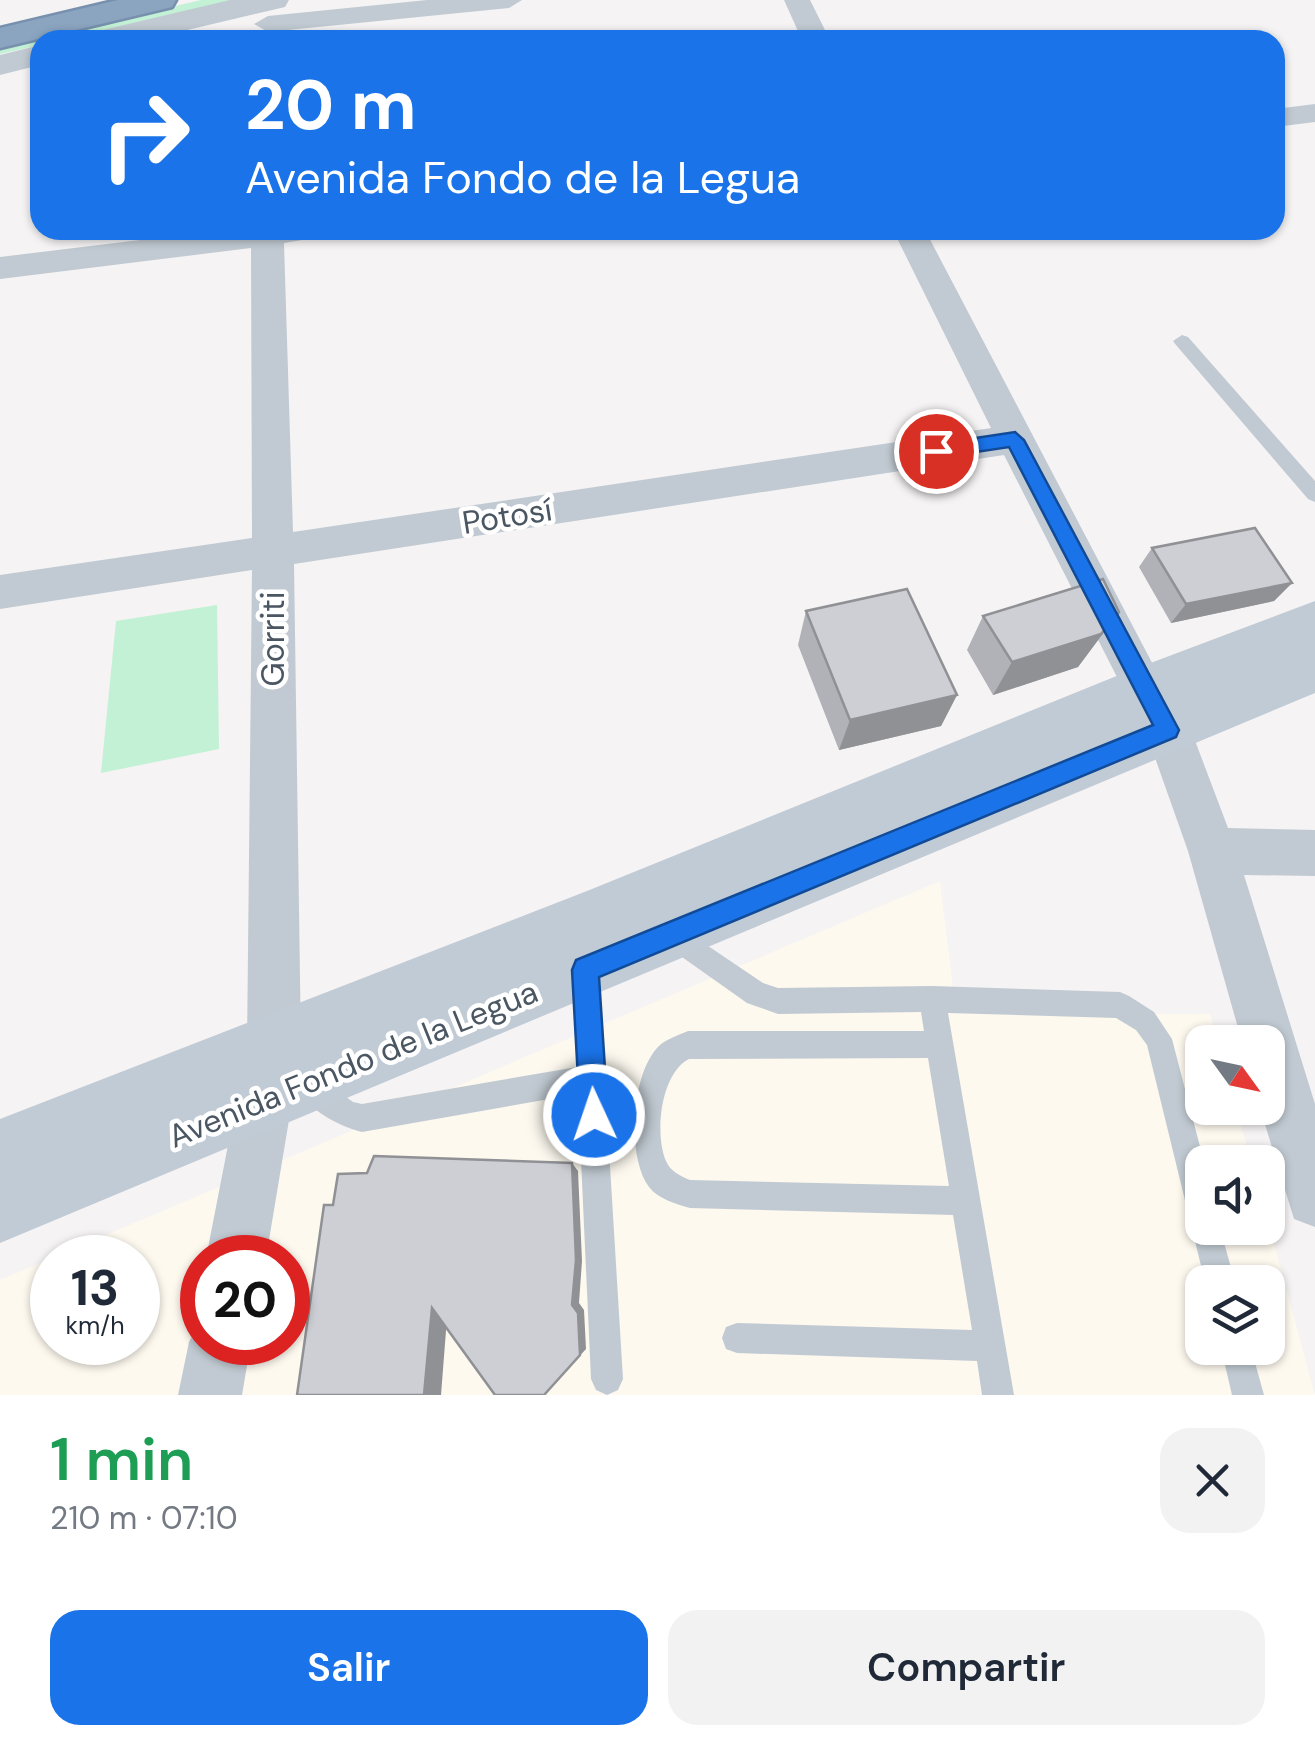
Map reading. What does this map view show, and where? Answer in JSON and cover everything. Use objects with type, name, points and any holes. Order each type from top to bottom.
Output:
[{"type":"highway","points":[[0,18],[73,0]]},
{"type":"highway","points":[[34,30],[160,0]]},
{"type":"highway","points":[[0,38],[30,31]]},
{"type":"main road","name":"Avenida Fondo de la Legua","points":[[0,1154],[283,1077],[585,970],[672,934],[1156,710],[1315,623]]},
{"type":"main road","name":"Avenida Fondo de la Legua","points":[[0,1207],[283,1077],[671,888],[1156,710],[1315,670]]},
{"type":"street","points":[[176,30],[264,18],[509,0]]},
{"type":"street","points":[[797,0],[811,30]]},
{"type":"street","points":[[0,65],[30,58]]},
{"type":"street","points":[[1285,116],[1315,112]]},
{"type":"street","points":[[0,268],[218,240]]},
{"type":"street","name":"Gorriti","points":[[242,1235],[283,1077],[272,551],[280,240]]},
{"type":"street","points":[[915,240],[1156,710],[1212,851],[1315,1198]]},
{"type":"street","name":"Potosí","points":[[0,592],[1015,440]]},
{"type":"street","points":[[1212,851],[1315,853]]},
{"type":"street","points":[[210,1395],[216,1365]]},
{"type":"lane","points":[[1182,342],[1315,494]]},
{"type":"lane","points":[[672,934],[756,994],[778,1001],[932,999],[1120,1004],[1145,1021],[1159,1039],[1185,1145]]},
{"type":"lane","points":[[585,970],[606,1380]]},
{"type":"lane","points":[[932,999],[998,1395]]},
{"type":"lane","points":[[940,1044],[688,1044],[667,1057],[653,1090],[647,1132],[654,1171],[673,1189],[690,1194],[966,1201]]},
{"type":"lane","points":[[283,1077],[362,1118],[592,1078]]},
{"type":"lane","points":[[736,1338],[990,1346]]},
{"type":"lane","points":[[1240,1365],[1248,1395]]},
{"type":"shaded area","points":[[940,881],[956,1013],[1210,1014],[1213,1025],[1185,1025],[1185,1125],[1241,1125],[1246,1145],[1185,1145],[1185,1245],[1274,1245],[1280,1265],[1185,1265],[1185,1365],[1285,1365],[1285,1284],[1315,1395],[0,1395],[0,1280],[30,1267],[30,1365],[160,1365],[160,1235],[106,1235]]},
{"type":"green space","points":[[201,0],[234,0],[105,30],[73,30]]},
{"type":"green space","points":[[30,40],[30,47],[0,54],[0,47]]},
{"type":"green space","points":[[217,605],[219,749],[101,773],[116,621]]},
{"type":"building","points":[[1255,528],[1292,583],[1186,604],[1152,548]]},
{"type":"building","points":[[1103,579],[1119,612],[1101,634],[1012,662],[983,616]]},
{"type":"building","points":[[907,589],[957,695],[850,720],[806,611]]},
{"type":"building","points":[[374,1156],[572,1163],[576,1260],[572,1305],[578,1313],[580,1355],[544,1395],[495,1395],[432,1308],[424,1395],[297,1395],[301,1365],[310,1365],[310,1304],[324,1205],[333,1205],[338,1174],[367,1173]]},
{"type":"route","points":[[594,1115],[585,970],[1168,730],[1143,690],[1015,440],[936,451]]}]
